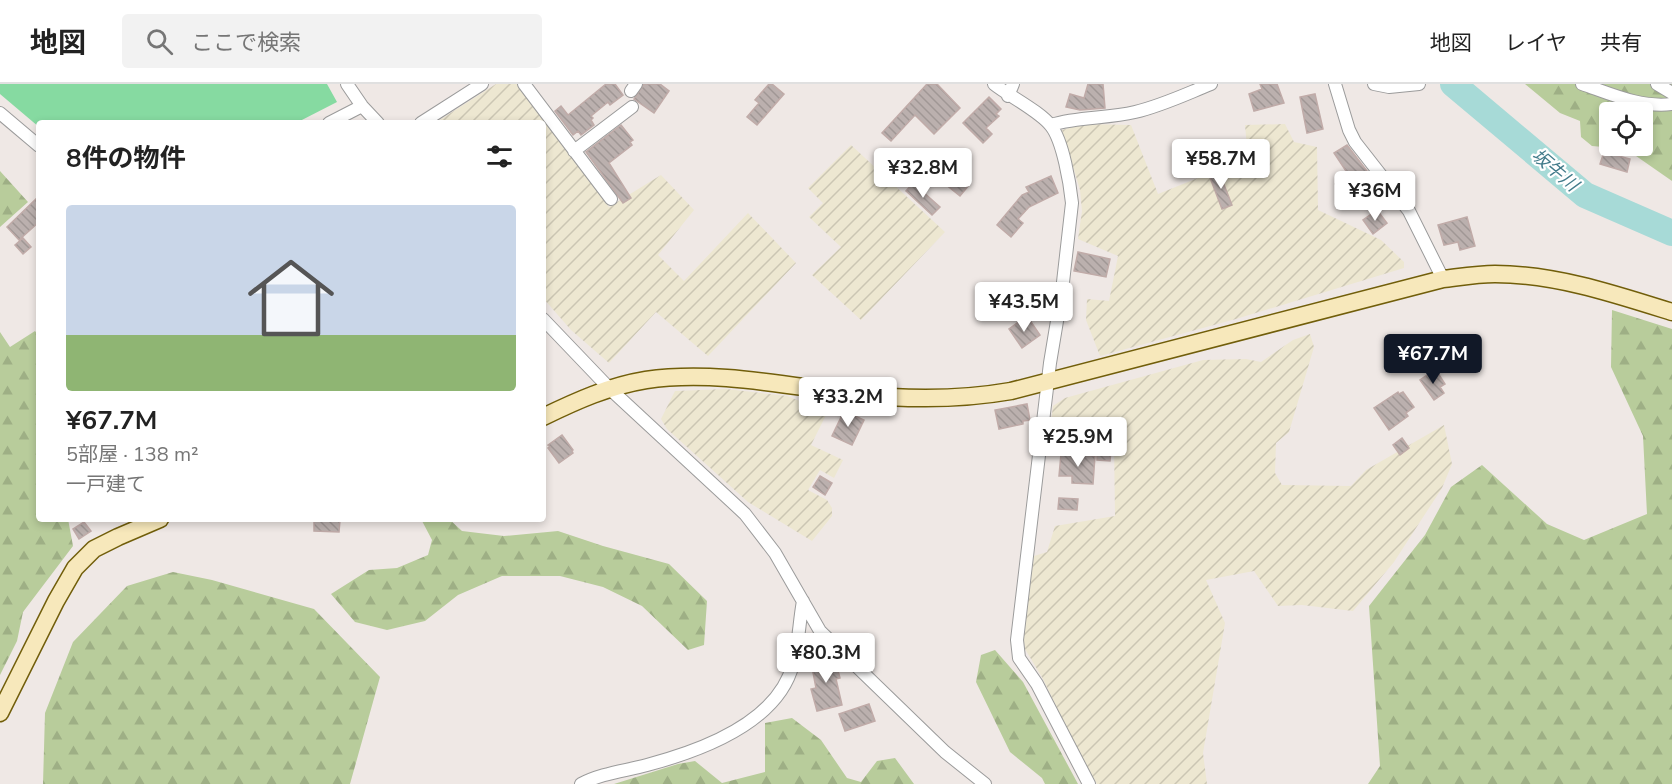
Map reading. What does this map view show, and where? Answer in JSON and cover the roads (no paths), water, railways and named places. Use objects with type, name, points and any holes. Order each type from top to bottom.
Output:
[{"type":"street","points":[[347,84],[375,120]]},
{"type":"street","points":[[426,120],[482,84]]},
{"type":"street","points":[[524,84],[611,199]]},
{"type":"street","points":[[994,84],[1011,90],[1051,125],[1058,139],[1071,189],[1072,203],[1017,640],[1019,658],[1036,684],[1089,784]]},
{"type":"street","points":[[1051,125],[1078,118],[1133,113],[1157,106],[1210,84]]},
{"type":"street","points":[[1335,84],[1355,142],[1409,211],[1443,279]]},
{"type":"street","points":[[1374,84],[1389,87],[1419,84]]},
{"type":"street","points":[[1582,84],[1630,101],[1648,105],[1672,104]]},
{"type":"street","points":[[1657,84],[1672,93]]},
{"type":"street","points":[[335,120],[362,106]]},
{"type":"street","points":[[574,151],[632,107]]},
{"type":"street","points":[[0,113],[36,143]]},
{"type":"street","points":[[546,416],[609,388],[645,380],[676,377],[713,377],[856,394],[938,400],[989,395],[1443,279],[1492,273],[1526,275],[1565,282],[1672,312]]},
{"type":"street","points":[[546,321],[609,388],[684,460],[745,514],[776,553],[820,631],[945,752],[985,784]]},
{"type":"street","points":[[0,712],[75,568],[94,549],[153,522]]},
{"type":"street","points":[[581,784],[593,777],[649,765],[704,746],[748,723],[769,706],[784,685],[793,666],[803,601]]},
{"type":"waterway","name":"坂牛川","points":[[1453,84],[1585,195],[1672,233]]}]
